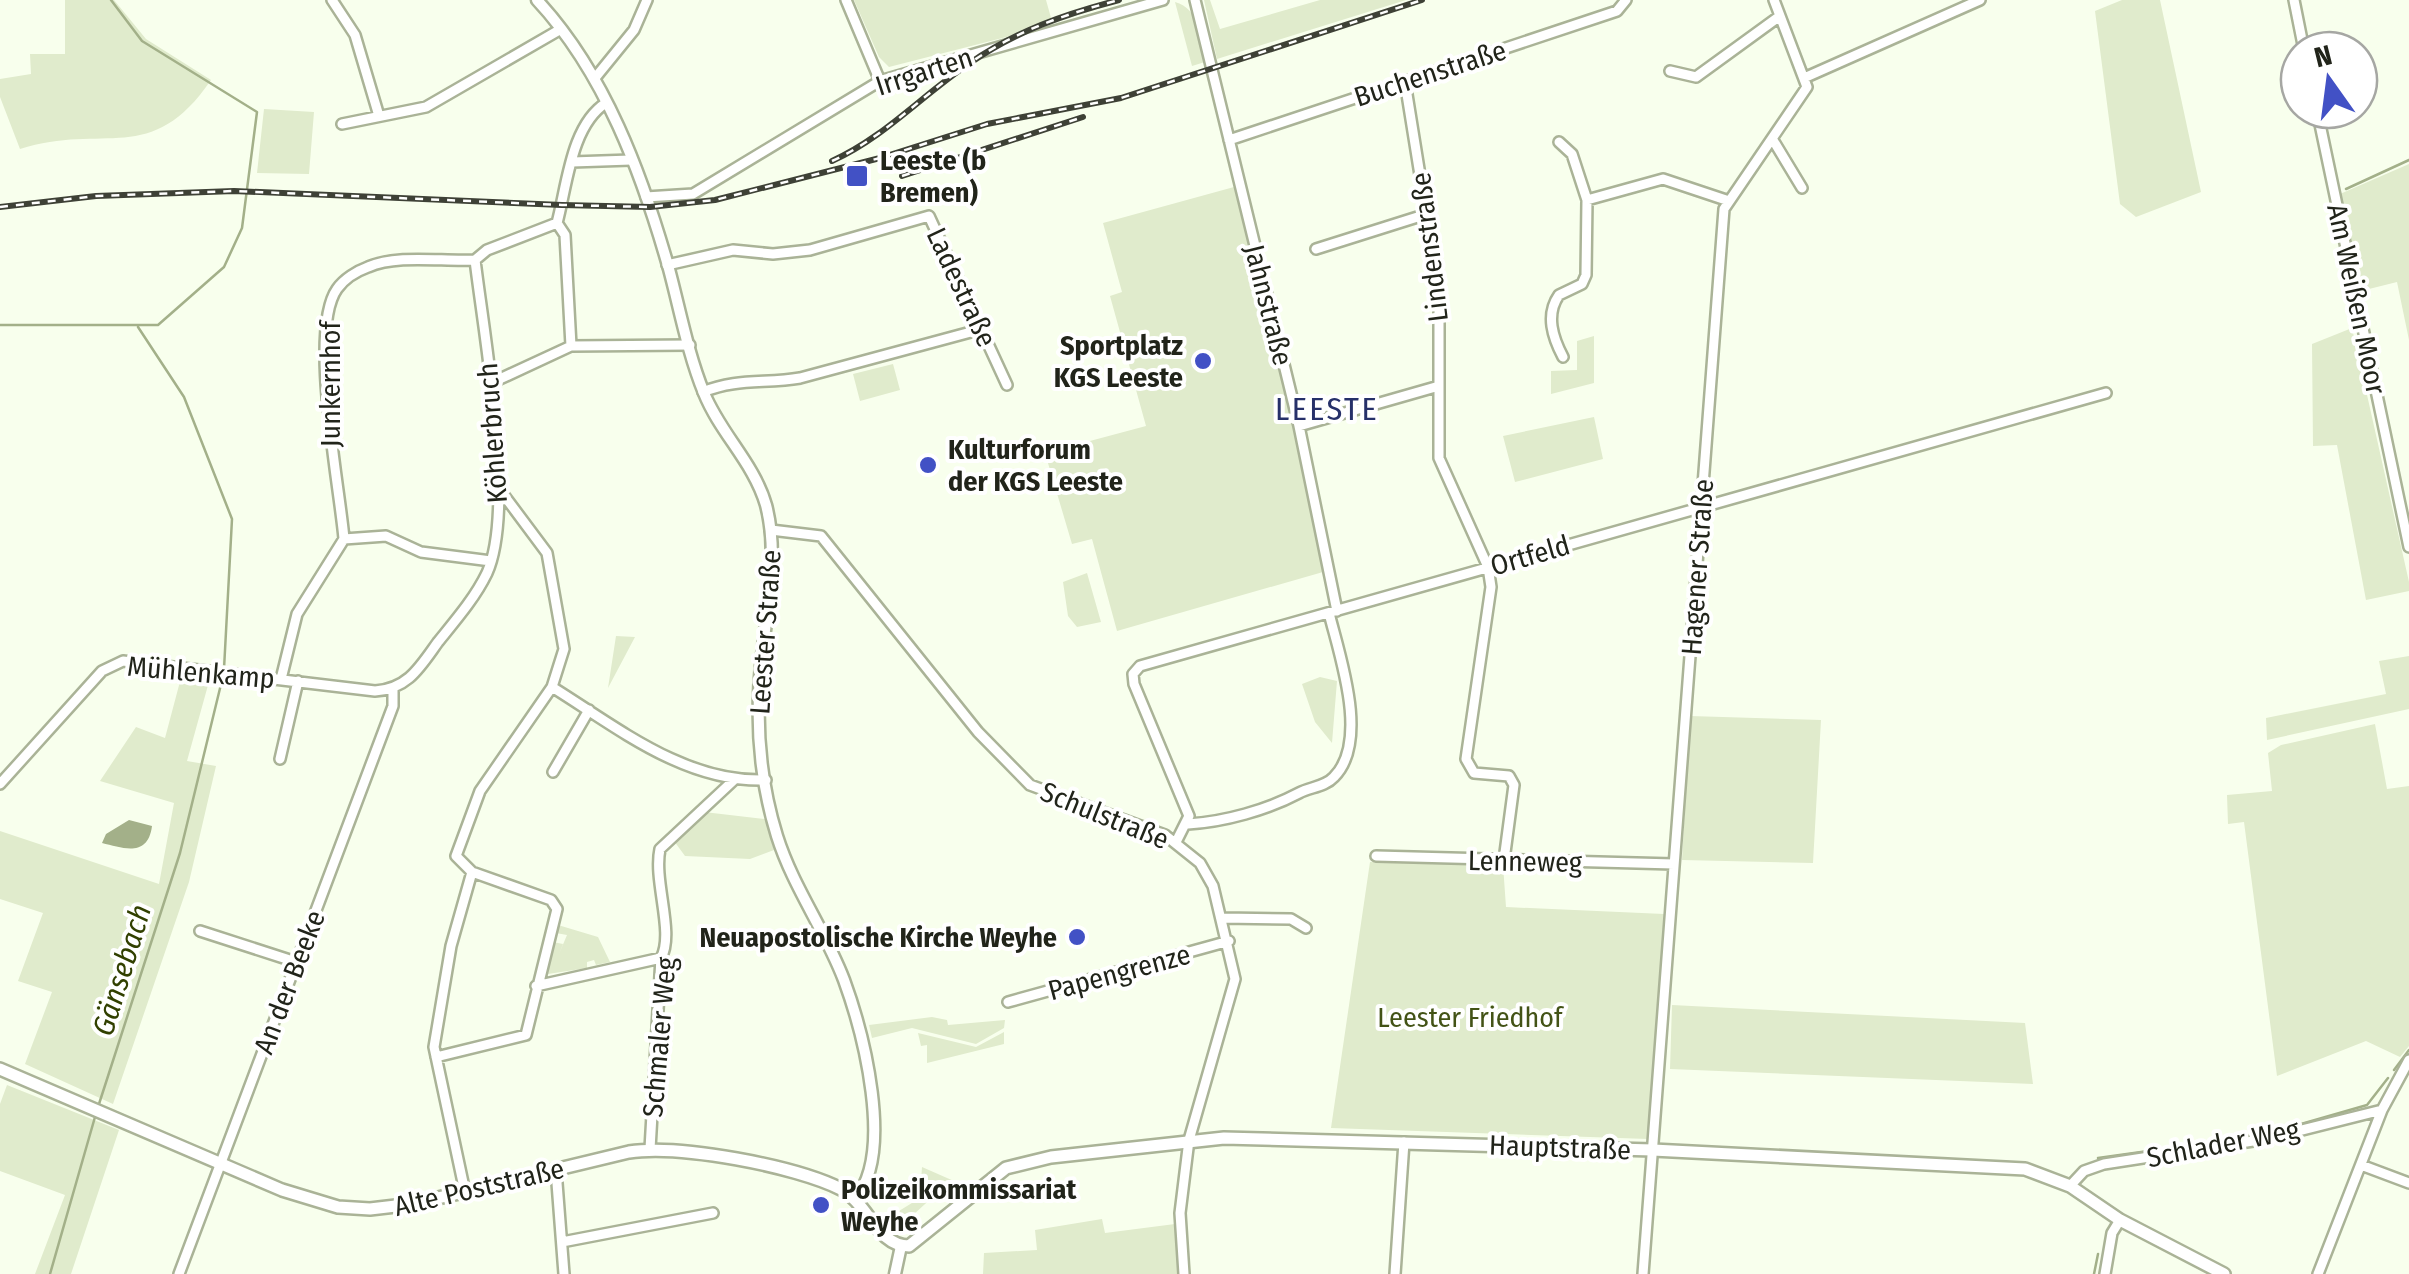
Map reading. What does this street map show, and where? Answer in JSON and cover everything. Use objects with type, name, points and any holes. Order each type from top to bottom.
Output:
[{"type":"main road","name":"Alte Poststraße","points":[[0,1069],[282,1190],[338,1207],[389,1208],[650,1149],[752,1164],[826,1182],[856,1198]]},
{"type":"main road","name":"Hauptstraße","points":[[901,1246],[928,1235],[1006,1168],[1051,1156],[1189,1140],[1404,1142],[2009,1166],[2070,1186],[2120,1220],[2224,1274]]},
{"type":"main road","points":[[856,1198],[889,1241],[901,1246]]},
{"type":"street","points":[[332,0],[356,36],[378,116]]},
{"type":"street","name":"Leester Straße","points":[[536,0],[562,29],[595,78],[646,197],[703,392],[717,422],[754,475],[770,530],[770,586],[758,696],[766,780],[776,834],[795,883],[842,976],[864,1060],[874,1117],[872,1166],[856,1198]]},
{"type":"street","points":[[595,78],[634,30],[647,0]]},
{"type":"street","points":[[846,0],[880,81]]},
{"type":"street","name":"Irrgarten","points":[[646,197],[693,194],[880,81],[1163,0]]},
{"type":"street","name":"Jahnstraße","points":[[1188,824],[1289,800],[1325,784],[1339,771],[1346,754],[1350,685],[1298,426],[1195,0]]},
{"type":"street","name":"Buchenstraße","points":[[1229,140],[1617,11],[1626,0]]},
{"type":"street","points":[[1586,200],[1662,179],[1726,200],[1773,140],[1807,87],[1774,0]]},
{"type":"street","points":[[1804,78],[1980,0]]},
{"type":"street","points":[[2294,0],[2300,30]]},
{"type":"street","points":[[1670,71],[1696,77],[1780,16]]},
{"type":"street","points":[[342,124],[426,106],[562,29]]},
{"type":"street","name":"Lindenstraße","points":[[1405,82],[1439,293],[1439,458],[1488,567]]},
{"type":"street","points":[[571,346],[565,235],[557,223],[578,146],[593,114],[606,103]]},
{"type":"street","name":"Am Weißen Moor","points":[[2321,130],[2409,547]]},
{"type":"street","points":[[1773,140],[1802,188]]},
{"type":"street","points":[[1559,142],[1572,154],[1586,200],[1586,275],[1582,284],[1558,295],[1551,314],[1554,339],[1563,357]]},
{"type":"street","points":[[572,162],[631,160]]},
{"type":"street","name":"Hagener Straße","points":[[1644,1274],[1726,200]]},
{"type":"street","points":[[1316,249],[1427,214]]},
{"type":"street","name":"Ladestraße","points":[[668,265],[733,250],[773,254],[810,250],[929,216],[1006,385]]},
{"type":"street","name":"Junkernhof","points":[[344,539],[328,432],[332,300],[350,277],[381,262],[475,260],[486,250],[557,223]]},
{"type":"street","name":"Köhlerbruch","points":[[393,690],[416,672],[486,574],[491,561],[500,490],[475,260]]},
{"type":"street","points":[[703,392],[728,382],[774,383],[800,378],[982,328]]},
{"type":"street","points":[[489,384],[571,346],[690,346]]},
{"type":"street","points":[[1298,426],[1439,386]]},
{"type":"street","name":"Ortfeld","points":[[1188,824],[1187,808],[1133,674],[1140,666],[2106,393]]},
{"type":"street","points":[[436,1057],[526,1035],[557,909],[551,900],[472,872],[459,862],[456,849],[496,762],[508,753],[552,687],[564,649],[547,553],[500,490]]},
{"type":"street","name":"Schulstraße","points":[[770,530],[821,536],[990,747],[1030,785],[1176,842],[1209,876],[1229,941],[1235,979],[1189,1140],[1180,1213],[1184,1274]]},
{"type":"street","points":[[281,679],[297,614],[344,539],[386,536],[421,552],[466,562],[491,561]]},
{"type":"street","points":[[466,562],[486,574]]},
{"type":"street","points":[[1488,567],[1491,587],[1466,760],[1474,773],[1508,776],[1514,784],[1504,860]]},
{"type":"street","name":"Mühlenkamp","points":[[0,784],[102,670],[114,664],[135,660],[393,690]]},
{"type":"street","points":[[280,759],[298,681]]},
{"type":"street","points":[[552,687],[676,762],[735,778],[766,780]]},
{"type":"street","name":"An der Beeke","points":[[179,1274],[393,706],[393,690]]},
{"type":"street","points":[[553,772],[589,710]]},
{"type":"street","name":"Schmaler Weg","points":[[650,1149],[661,958],[667,947],[658,879],[660,848],[735,778]]},
{"type":"street","points":[[1176,842],[1188,824]]},
{"type":"street","name":"Lenneweg","points":[[1376,856],[1674,864]]},
{"type":"street","points":[[464,1192],[434,1047],[451,946],[472,872]]},
{"type":"street","points":[[1222,918],[1291,919],[1306,928]]},
{"type":"street","points":[[200,931],[296,962]]},
{"type":"street","name":"Papengrenze","points":[[1008,1002],[1229,941]]},
{"type":"street","points":[[536,986],[661,958]]},
{"type":"street","points":[[2318,1274],[2382,1110],[2409,1060]]},
{"type":"street","name":"Schlader Weg","points":[[2070,1186],[2084,1171],[2104,1164],[2266,1139],[2382,1110]]},
{"type":"street","points":[[1395,1274],[1404,1142]]},
{"type":"street","points":[[2361,1165],[2409,1183]]},
{"type":"street","points":[[556,1170],[564,1274]]},
{"type":"street","points":[[562,1242],[714,1213]]},
{"type":"street","points":[[2105,1274],[2112,1233],[2120,1220]]},
{"type":"street","points":[[895,1274],[901,1246]]},
{"type":"green space","points":[[65,0],[114,0],[146,39],[211,80],[189,107],[168,124],[146,133],[50,142],[20,149],[0,97],[0,79],[31,74],[30,54],[65,54]]},
{"type":"green space","points":[[854,0],[1046,0],[1053,25],[889,67],[879,57]]},
{"type":"green space","points":[[1204,0],[1210,0],[1220,29],[1320,0],[1406,0],[1217,59]]},
{"type":"green space","points":[[2122,0],[2160,0],[2201,192],[2136,217],[2120,204],[2095,11]]},
{"type":"green space","points":[[1175,2],[1194,18],[1205,62],[1192,66]]},
{"type":"green space","points":[[264,109],[314,112],[309,174],[257,173]]},
{"type":"green space","points":[[2409,164],[2409,340],[2397,282],[2361,291],[2340,194]]},
{"type":"green space","name":"Sportplatz KGS Leeste","points":[[1234,187],[1295,433],[1323,572],[1117,631],[1092,539],[1072,544],[1045,453],[1146,426],[1110,296],[1122,292],[1103,223]]},
{"type":"green space","points":[[2352,328],[2409,582],[2409,591],[2366,600],[2337,445],[2313,446],[2312,344]]},
{"type":"green space","points":[[1594,336],[1594,383],[1551,394],[1551,371],[1577,370],[1577,341]]},
{"type":"green space","points":[[893,364],[900,390],[860,401],[853,374]]},
{"type":"green space","points":[[1594,417],[1603,459],[1515,482],[1503,436]]},
{"type":"green space","points":[[1087,573],[1101,622],[1077,627],[1068,616],[1063,582]]},
{"type":"green space","points":[[616,636],[635,637],[608,688]]},
{"type":"green space","points":[[2409,656],[2409,709],[2267,740],[2266,718],[2386,694],[2379,661]]},
{"type":"green space","points":[[182,674],[210,678],[187,761],[216,766],[189,882],[113,1104],[25,1064],[52,992],[18,981],[43,913],[0,899],[0,831],[159,884],[174,803],[100,781],[136,727],[165,738]]},
{"type":"green space","points":[[1320,677],[1337,681],[1332,743],[1315,722],[1302,684]]},
{"type":"green space","points":[[1690,716],[1821,720],[1813,863],[1682,860]]},
{"type":"green space","points":[[2375,724],[2387,789],[2409,786],[2409,1046],[2400,1057],[2366,1041],[2277,1076],[2244,822],[2228,824],[2227,795],[2272,791],[2268,753],[2281,745]]},
{"type":"green space","points":[[704,812],[765,819],[774,850],[750,859],[685,856],[674,841]]},
{"type":"green space","name":"Leester Friedhof","points":[[1370,862],[1503,865],[1506,907],[1664,914],[1648,1139],[1331,1128]]},
{"type":"green space","points":[[558,925],[598,937],[610,962],[596,965],[594,960],[587,962],[587,968],[548,974],[553,942],[563,944],[559,954],[567,935],[556,933]]},
{"type":"green space","points":[[1672,1005],[2025,1023],[2033,1084],[1670,1069]]},
{"type":"green space","points":[[932,1017],[947,1020],[948,1025],[1005,1020],[1004,1028],[976,1044],[912,1028],[872,1038],[869,1025]]},
{"type":"green space","points":[[1004,1032],[1004,1044],[927,1063],[927,1045],[921,1046],[918,1033],[976,1047]]},
{"type":"green space","points":[[7,1085],[119,1130],[71,1274],[35,1274],[65,1195],[0,1171],[0,1104]]},
{"type":"green space","points":[[922,1167],[963,1185],[951,1196],[939,1181],[932,1188],[936,1194],[913,1215],[886,1219],[920,1198]]},
{"type":"green space","points":[[1102,1219],[1105,1233],[1175,1224],[1182,1274],[983,1274],[984,1253],[1037,1250],[1035,1230]]},
{"type":"shaded area","points":[[129,820],[152,826],[145,843],[133,848],[102,843],[106,834]]},
{"type":"waterway","points":[[0,325],[158,325],[224,267],[242,228],[257,112],[142,41],[111,0]]},
{"type":"waterway","points":[[2346,189],[2409,160]]},
{"type":"waterway","name":"Gänsebach","points":[[138,327],[184,397],[232,519],[224,669]]},
{"type":"waterway","name":"Gänsebach","points":[[99,1104],[180,853],[223,676]]},
{"type":"waterway","points":[[2394,1070],[2409,1050]]},
{"type":"waterway","points":[[2098,1158],[2263,1135],[2367,1105],[2388,1078]]},
{"type":"waterway","name":"Gänsebach","points":[[50,1274],[95,1117]]},
{"type":"waterway","points":[[2094,1274],[2098,1254]]},
{"type":"railway","points":[[832,161],[869,140],[987,52],[1060,18],[1119,0]]},
{"type":"railway","points":[[0,207],[96,196],[234,191],[650,207],[715,200],[880,158],[987,124],[1121,98],[1422,0]]},
{"type":"railway","points":[[902,176],[1083,117]]},
{"type":"place","name":"Leeste (b Bremen)","points":[[857,176]]},
{"type":"place","name":"Sportplatz KGS Leeste","points":[[1203,361]]},
{"type":"place","name":"Kulturforum der KGS Leeste","points":[[928,465]]},
{"type":"place","name":"Neuapostolische Kirche Weyhe","points":[[1077,937]]},
{"type":"place","name":"Polizeikommissariat Weyhe","points":[[821,1205]]},
{"type":"district","name":"LEESTE","points":[[1327,409]]}]
